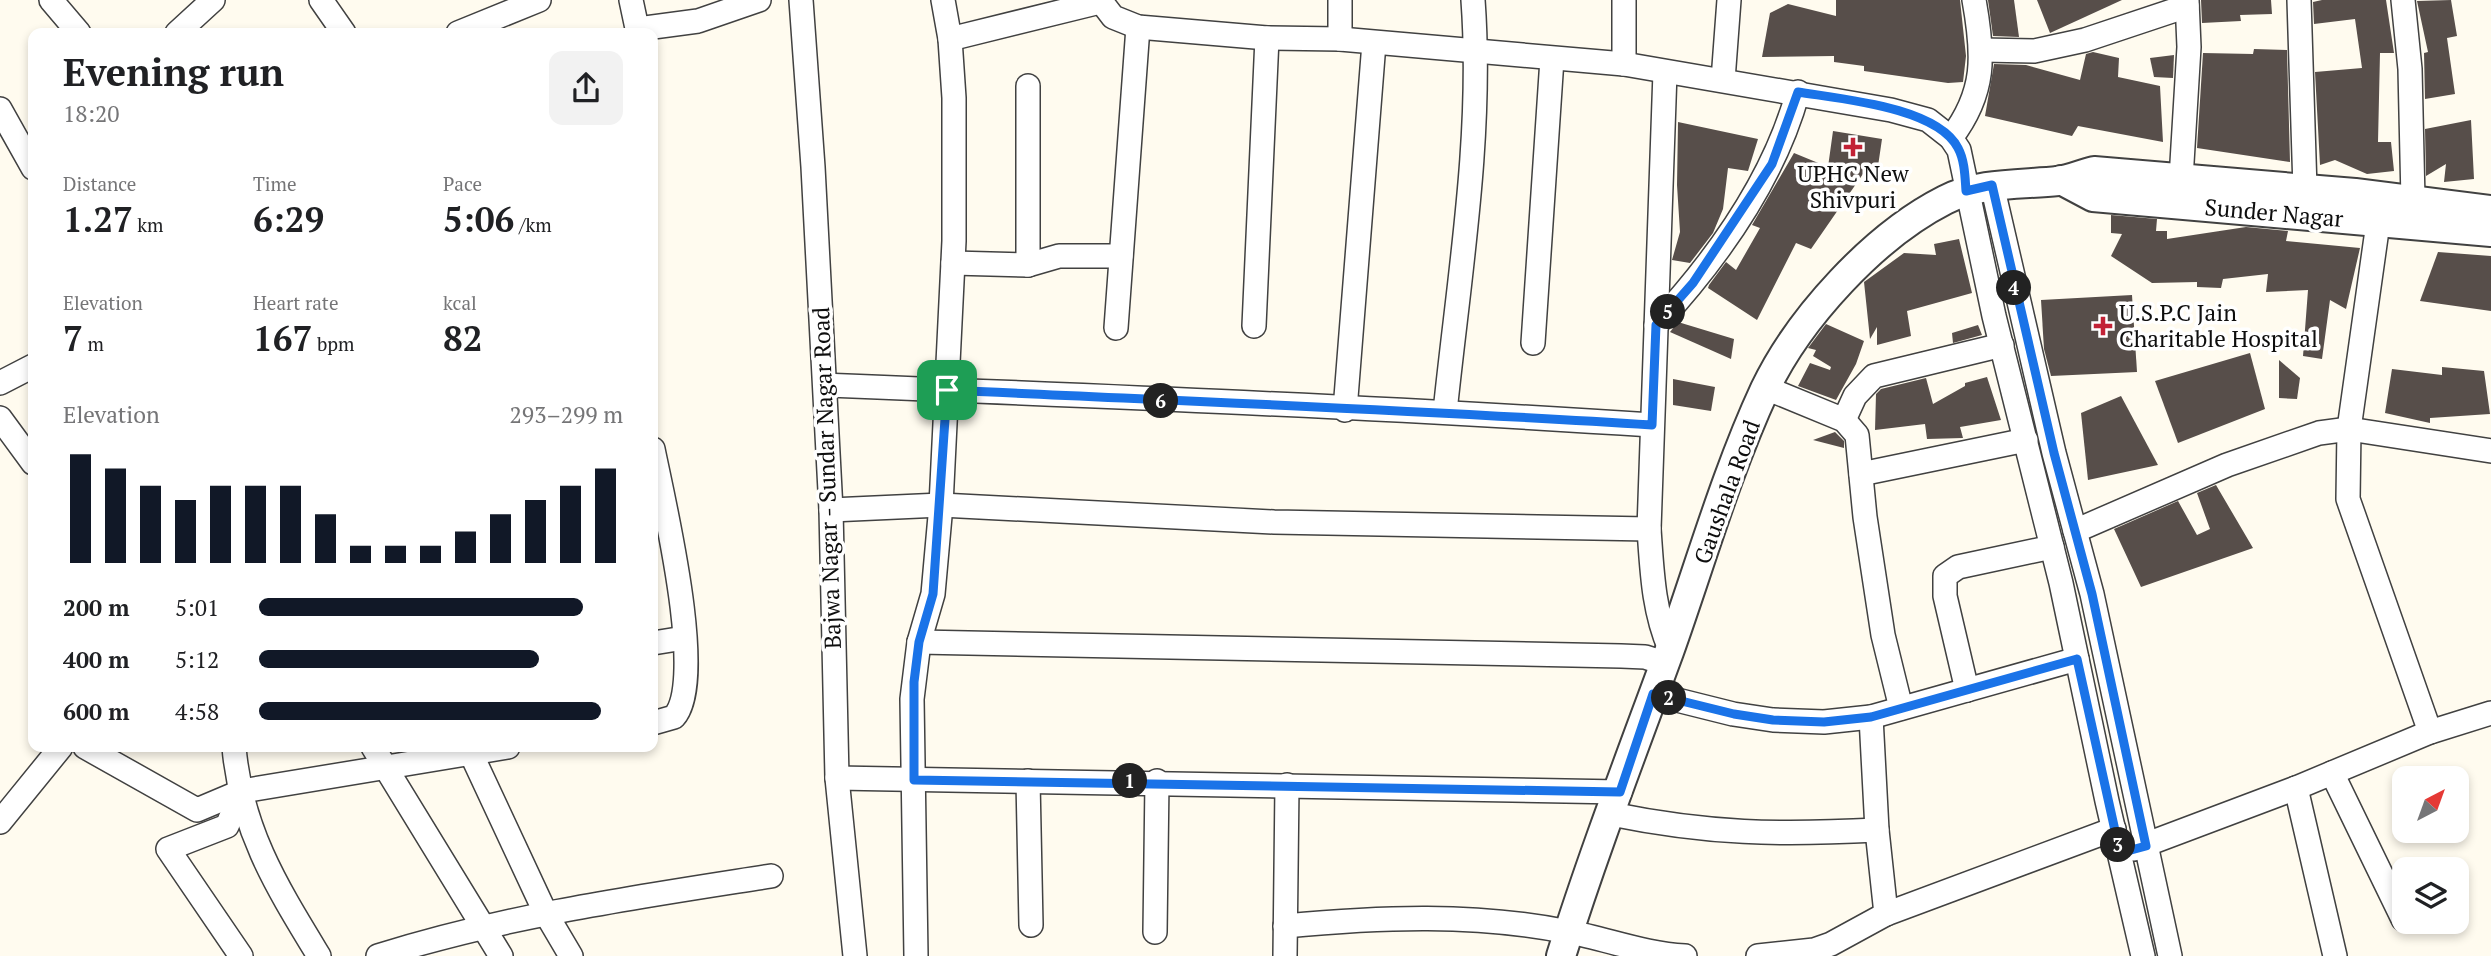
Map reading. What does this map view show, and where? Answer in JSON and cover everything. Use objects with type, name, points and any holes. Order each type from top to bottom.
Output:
[{"type":"street","points":[[51,0],[75,28]]},
{"type":"street","points":[[182,28],[213,0]]},
{"type":"street","points":[[321,0],[341,28]]},
{"type":"street","points":[[465,28],[495,8],[539,0]]},
{"type":"street","points":[[631,0],[637,28]]},
{"type":"street","points":[[656,28],[698,21],[759,0]]},
{"type":"street","name":"Bajwa Nagar - Sundar Nagar Road","points":[[801,0],[831,510],[837,778],[855,956]]},
{"type":"street","points":[[916,956],[912,707],[919,642],[933,594],[941,505],[953,263],[950,38],[943,0]]},
{"type":"street","points":[[1340,0],[1340,39]]},
{"type":"street","points":[[1445,412],[1473,132],[1476,50],[1473,0]]},
{"type":"street","points":[[1624,0],[1624,64]]},
{"type":"street","points":[[1723,80],[1729,0]]},
{"type":"street","points":[[1951,138],[1969,114],[1975,97],[1982,50],[1974,0]]},
{"type":"street","points":[[2299,0],[2305,189]]},
{"type":"street","points":[[2403,0],[2410,69],[2413,200]]},
{"type":"street","points":[[950,38],[1100,1],[1113,16],[1138,27],[1267,38],[1340,39],[1624,64],[1856,102],[1928,120],[1951,138],[1979,188],[2092,594],[2171,956]]},
{"type":"street","points":[[1982,50],[2035,51],[2085,40],[2187,3],[2189,47],[2181,179]]},
{"type":"street","points":[[1116,328],[1138,27]]},
{"type":"street","points":[[1255,326],[1267,38]]},
{"type":"street","points":[[1345,410],[1374,43]]},
{"type":"street","points":[[1533,343],[1552,59]]},
{"type":"street","points":[[919,642],[1667,656],[1654,593],[1649,529],[1665,72]]},
{"type":"street","points":[[1028,86],[1028,265]]},
{"type":"street","points":[[1656,325],[1693,283],[1772,164],[1798,92]]},
{"type":"street","points":[[0,109],[28,159]]},
{"type":"street","name":"Gaushala Road","points":[[1564,944],[1766,388],[1798,335],[1833,291],[1877,247],[1923,214],[1979,188],[2062,180],[2094,171],[2305,189],[2491,210]]},
{"type":"street","name":"Sunder Nagar","points":[[2062,180],[2092,197],[2491,232]]},
{"type":"street","points":[[1979,188],[2002,345],[2052,547],[2143,956]]},
{"type":"street","points":[[2378,223],[2349,429],[2348,499],[2430,732]]},
{"type":"street","points":[[953,263],[1028,265],[1069,255],[1121,256]]},
{"type":"street","points":[[1844,420],[1855,396],[1874,376],[2002,345]]},
{"type":"street","points":[[0,383],[28,369]]},
{"type":"street","points":[[825,385],[1345,410],[1445,412],[1652,425]]},
{"type":"street","points":[[1766,388],[1844,420],[1857,435],[1884,635],[1902,708]]},
{"type":"street","points":[[0,418],[28,456]]},
{"type":"street","points":[[2075,531],[2227,465],[2301,438],[2349,429],[2491,451]]},
{"type":"street","points":[[1861,474],[2026,440]]},
{"type":"street","points":[[658,498],[662,537],[682,591],[685,699],[682,708],[674,717],[658,722]]},
{"type":"street","points":[[831,510],[941,505],[1274,522],[1649,529]]},
{"type":"street","points":[[1968,690],[1945,596],[1945,576],[1958,567],[2052,547]]},
{"type":"street","points":[[658,642],[684,638]]},
{"type":"street","points":[[1653,694],[1734,714],[1773,720],[1824,722],[1871,717],[2077,659]]},
{"type":"street","points":[[1871,717],[1877,830],[1886,914]]},
{"type":"street","points":[[2120,853],[2146,846],[2295,788],[2430,732],[2489,721]]},
{"type":"street","points":[[0,822],[57,752]]},
{"type":"street","points":[[94,752],[197,810],[242,792],[385,768],[461,752]]},
{"type":"street","points":[[235,752],[242,792],[263,862],[318,956]]},
{"type":"street","points":[[376,752],[501,956]]},
{"type":"street","points":[[471,752],[545,912],[571,956]]},
{"type":"street","points":[[2332,773],[2392,896]]},
{"type":"street","points":[[837,778],[1287,785],[1616,803],[1717,832],[1766,835],[1877,830]]},
{"type":"street","points":[[1155,932],[1157,781]]},
{"type":"street","points":[[1028,782],[1031,925]]},
{"type":"street","points":[[1285,956],[1287,785]]},
{"type":"street","points":[[2295,788],[2335,956]]},
{"type":"street","points":[[241,956],[168,849],[227,825],[242,792]]},
{"type":"street","points":[[1758,956],[1814,950],[1852,934],[1886,914],[2113,829]]},
{"type":"street","points":[[378,956],[482,926],[545,912],[771,876]]},
{"type":"street","points":[[1285,926],[1379,918],[1459,917],[1564,944],[1685,956]]},
{"type":"building","points":[[1836,0],[1960,0],[1966,56],[1963,82],[1948,83],[1864,71],[1864,66],[1834,62],[1834,56],[1762,57],[1770,13],[1788,4],[1836,16]]},
{"type":"building","points":[[1988,0],[2014,0],[2019,37],[1993,36]]},
{"type":"building","points":[[2037,0],[2122,0],[2050,33]]},
{"type":"building","points":[[2201,0],[2271,0],[2272,14],[2240,15],[2241,21],[2202,23]]},
{"type":"building","points":[[2386,0],[2394,53],[2380,53],[2378,142],[2391,142],[2394,171],[2367,174],[2335,160],[2320,165],[2315,72],[2362,68],[2355,19],[2314,24],[2313,2]]},
{"type":"building","points":[[2451,0],[2457,36],[2447,38],[2455,94],[2425,99],[2424,53],[2428,52],[2417,1]]},
{"type":"building","points":[[2254,49],[2287,50],[2290,162],[2197,148],[2203,53],[2253,54]]},
{"type":"building","points":[[2093,52],[2119,58],[2118,77],[2160,86],[2163,142],[2078,126],[2072,136],[1985,116],[1994,64],[2026,65],[2080,80],[2086,54]]},
{"type":"building","points":[[2174,55],[2173,78],[2154,77],[2150,58]]},
{"type":"building","points":[[2471,120],[2474,179],[2444,182],[2446,164],[2426,176],[2425,129]]},
{"type":"building","points":[[1678,122],[1758,139],[1748,171],[1728,168],[1723,209],[1713,233],[1690,263],[1672,260],[1680,232],[1677,185]]},
{"type":"building","points":[[1833,131],[1882,139],[1877,173],[1865,171],[1811,249],[1796,243],[1757,320],[1708,288],[1709,285],[1726,262],[1736,270],[1760,228],[1752,225],[1794,153],[1828,167]]},
{"type":"building","points":[[2111,215],[2157,219],[2156,231],[2167,231],[2167,239],[2246,227],[2288,231],[2286,241],[2360,248],[2346,309],[2330,300],[2322,359],[2303,356],[2308,290],[2266,292],[2268,274],[2223,279],[2221,288],[2197,287],[2197,282],[2152,283],[2111,256],[2122,234],[2111,233]]},
{"type":"building","points":[[1959,239],[1972,293],[1907,311],[1911,336],[1877,345],[1877,327],[1870,339],[1864,282],[1904,253],[1936,255],[1934,244]]},
{"type":"building","points":[[2438,252],[2491,256],[2491,311],[2420,301]]},
{"type":"building","points":[[2132,295],[2137,372],[2051,376],[2044,349],[2041,300]]},
{"type":"building","points":[[1678,322],[1734,339],[1731,359],[1670,332]]},
{"type":"building","points":[[1826,324],[1864,341],[1856,364],[1836,400],[1798,386],[1810,363],[1830,370],[1831,367],[1813,356],[1816,350],[1808,348]]},
{"type":"building","points":[[1978,325],[1982,335],[1953,343],[1952,333]]},
{"type":"building","points":[[2250,353],[2265,409],[2178,443],[2155,381]]},
{"type":"building","points":[[2279,360],[2300,378],[2297,399],[2279,398]]},
{"type":"building","points":[[2442,367],[2484,371],[2490,414],[2430,418],[2430,423],[2385,413],[2392,369],[2442,375]]},
{"type":"building","points":[[1987,377],[2001,420],[1960,427],[1963,438],[1927,439],[1925,424],[1875,430],[1876,394],[1881,389],[1926,378],[1933,404],[1965,386],[1965,383]]},
{"type":"building","points":[[1673,379],[1715,387],[1711,411],[1673,405]]},
{"type":"building","points":[[2121,396],[2158,465],[2088,480],[2081,413]]},
{"type":"building","points":[[1835,432],[1844,441],[1844,448],[1813,440]]},
{"type":"building","points":[[2216,485],[2253,548],[2141,587],[2114,529],[2178,501],[2197,535],[2210,529],[2197,493]]},
{"type":"place","name":"UPHC New Shivpuri","points":[[1853,147]]},
{"type":"place","name":"U.S.P.C Jain Charitable Hospital","points":[[2103,326]]},
{"type":"route","points":[[1798,92],[1856,102],[1928,120],[1951,138],[1959,150],[1966,191],[1992,185],[2054,453],[2092,594],[2146,846],[2120,853],[2077,659],[1871,717],[1824,722],[1773,720],[1734,714],[1653,694],[1620,792],[1157,781],[914,780],[914,682],[919,642],[933,594],[947,390],[1345,410],[1445,412],[1652,425],[1656,325],[1693,283],[1772,164],[1791,119],[1798,92]]}]
